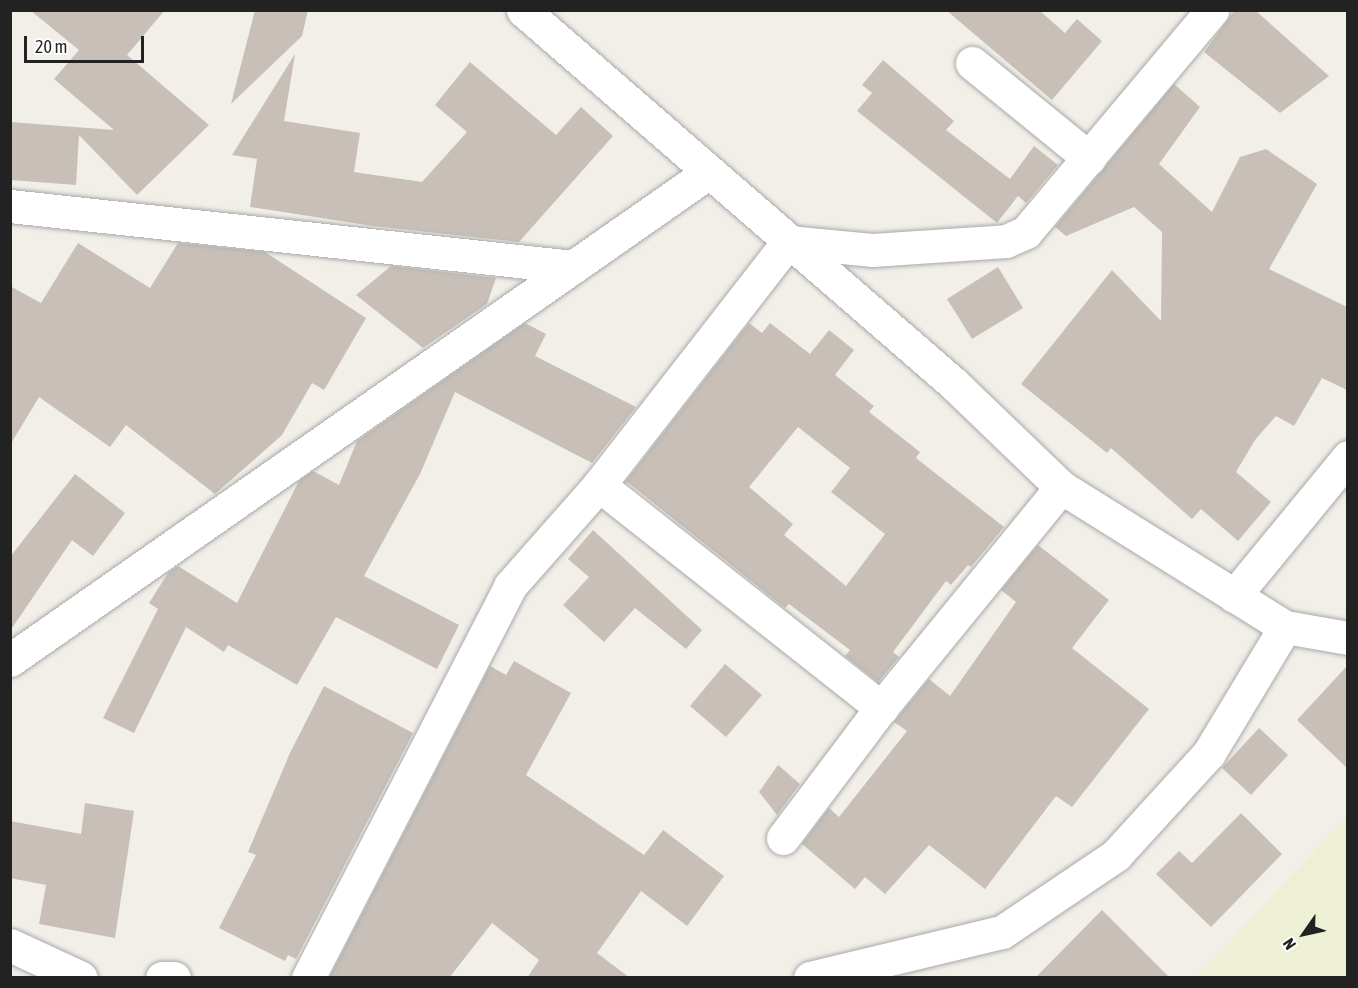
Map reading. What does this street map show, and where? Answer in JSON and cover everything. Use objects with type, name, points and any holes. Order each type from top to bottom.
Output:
[{"type":"street","points":[[523,10],[954,384],[1061,487],[1285,627],[1347,638]]},
{"type":"street","points":[[789,242],[872,250],[1005,241],[1026,232],[1212,10]]},
{"type":"street","points":[[972,63],[1089,158]]},
{"type":"street","points":[[10,660],[709,172]]},
{"type":"street","points":[[10,206],[573,267]]},
{"type":"street","points":[[308,978],[510,586],[599,485],[789,242]]},
{"type":"street","points":[[1234,596],[1347,458]]},
{"type":"street","points":[[599,485],[881,708]]},
{"type":"street","points":[[783,838],[881,708],[1061,487]]},
{"type":"street","points":[[810,978],[1002,932],[1116,855],[1209,753],[1285,627]]},
{"type":"street","points":[[10,945],[81,978]]},
{"type":"street","points":[[162,978],[174,978]]},
{"type":"green space","points":[[1347,816],[1347,977],[1196,977]]},
{"type":"building","points":[[30,10],[165,10],[127,55],[209,125],[137,195],[79,135],[76,185],[10,180],[10,122],[114,130],[54,79],[79,50]]},
{"type":"building","points":[[255,10],[308,10],[302,36],[231,104]]},
{"type":"building","points":[[946,10],[1039,10],[1065,33],[1077,19],[1102,41],[1052,100]]},
{"type":"building","points":[[1235,10],[1255,10],[1329,76],[1280,113],[1204,52]]},
{"type":"building","points":[[295,54],[284,121],[360,133],[354,172],[422,182],[467,132],[435,105],[470,62],[556,135],[581,107],[613,136],[519,242],[373,226],[250,207],[257,159],[232,155]]},
{"type":"building","points":[[883,60],[954,121],[946,130],[1010,179],[1034,146],[1058,165],[1026,203],[1018,196],[997,223],[857,111],[872,93],[862,85]]},
{"type":"building","points":[[1174,84],[1200,107],[1159,164],[1212,212],[1240,157],[1266,149],[1317,184],[1269,269],[1347,307],[1347,390],[1322,378],[1294,426],[1276,416],[1255,440],[1236,472],[1271,502],[1238,541],[1201,509],[1192,519],[1111,448],[1107,453],[1021,384],[1112,270],[1161,321],[1162,232],[1134,207],[1066,236],[1055,227]]},
{"type":"building","points":[[78,243],[150,288],[178,243],[265,252],[366,318],[324,390],[312,383],[282,435],[215,494],[126,425],[110,447],[39,397],[10,445],[10,286],[41,303]]},
{"type":"building","points":[[391,266],[496,278],[487,304],[423,348],[356,295]]},
{"type":"building","points":[[998,267],[1023,308],[972,339],[947,299]]},
{"type":"building","points":[[525,323],[546,334],[535,356],[636,407],[592,463],[455,392],[420,474],[364,576],[459,625],[437,669],[336,617],[297,685],[228,645],[224,652],[186,627],[134,733],[103,718],[158,609],[149,603],[168,573],[178,566],[237,603],[299,481],[313,471],[339,485],[357,441]]},
{"type":"building","points":[[749,323],[762,333],[770,323],[810,354],[829,330],[854,350],[835,375],[874,406],[869,412],[920,452],[916,458],[1004,527],[971,567],[968,565],[951,585],[946,581],[893,652],[899,657],[878,682],[845,656],[850,650],[789,604],[785,608],[626,481]],"holes":[[[798,427],[850,468],[831,492],[885,534],[846,586],[784,535],[793,524],[749,487]]]},
{"type":"building","points":[[75,474],[125,513],[93,556],[72,540],[10,631],[10,557]]},
{"type":"building","points":[[593,530],[702,630],[686,649],[635,608],[604,642],[563,605],[589,577],[568,559]]},
{"type":"building","points":[[1038,545],[1109,600],[1072,648],[1149,709],[1072,807],[1056,796],[985,889],[929,845],[885,894],[865,877],[855,889],[802,844],[829,808],[839,817],[907,731],[894,722],[929,679],[950,696],[1016,602],[1001,590]]},
{"type":"building","points":[[514,661],[571,693],[526,775],[644,855],[663,830],[724,876],[687,926],[641,891],[597,953],[630,978],[527,978],[539,960],[492,923],[449,978],[329,978],[490,666],[506,675]]},
{"type":"building","points":[[725,664],[762,695],[726,737],[690,706]]},
{"type":"building","points":[[1347,666],[1347,768],[1297,720]]},
{"type":"building","points":[[324,686],[413,733],[296,959],[288,955],[285,961],[219,928],[256,855],[248,852],[290,753]]},
{"type":"building","points":[[1259,728],[1288,755],[1251,795],[1222,768]]},
{"type":"building","points":[[778,765],[800,784],[777,815],[759,792]]},
{"type":"building","points":[[85,803],[134,811],[115,938],[39,924],[46,885],[10,878],[10,821],[81,834]]},
{"type":"building","points":[[1241,813],[1282,854],[1211,927],[1156,874],[1179,851],[1192,863]]},
{"type":"building","points":[[1102,910],[1170,978],[1035,978]]}]
